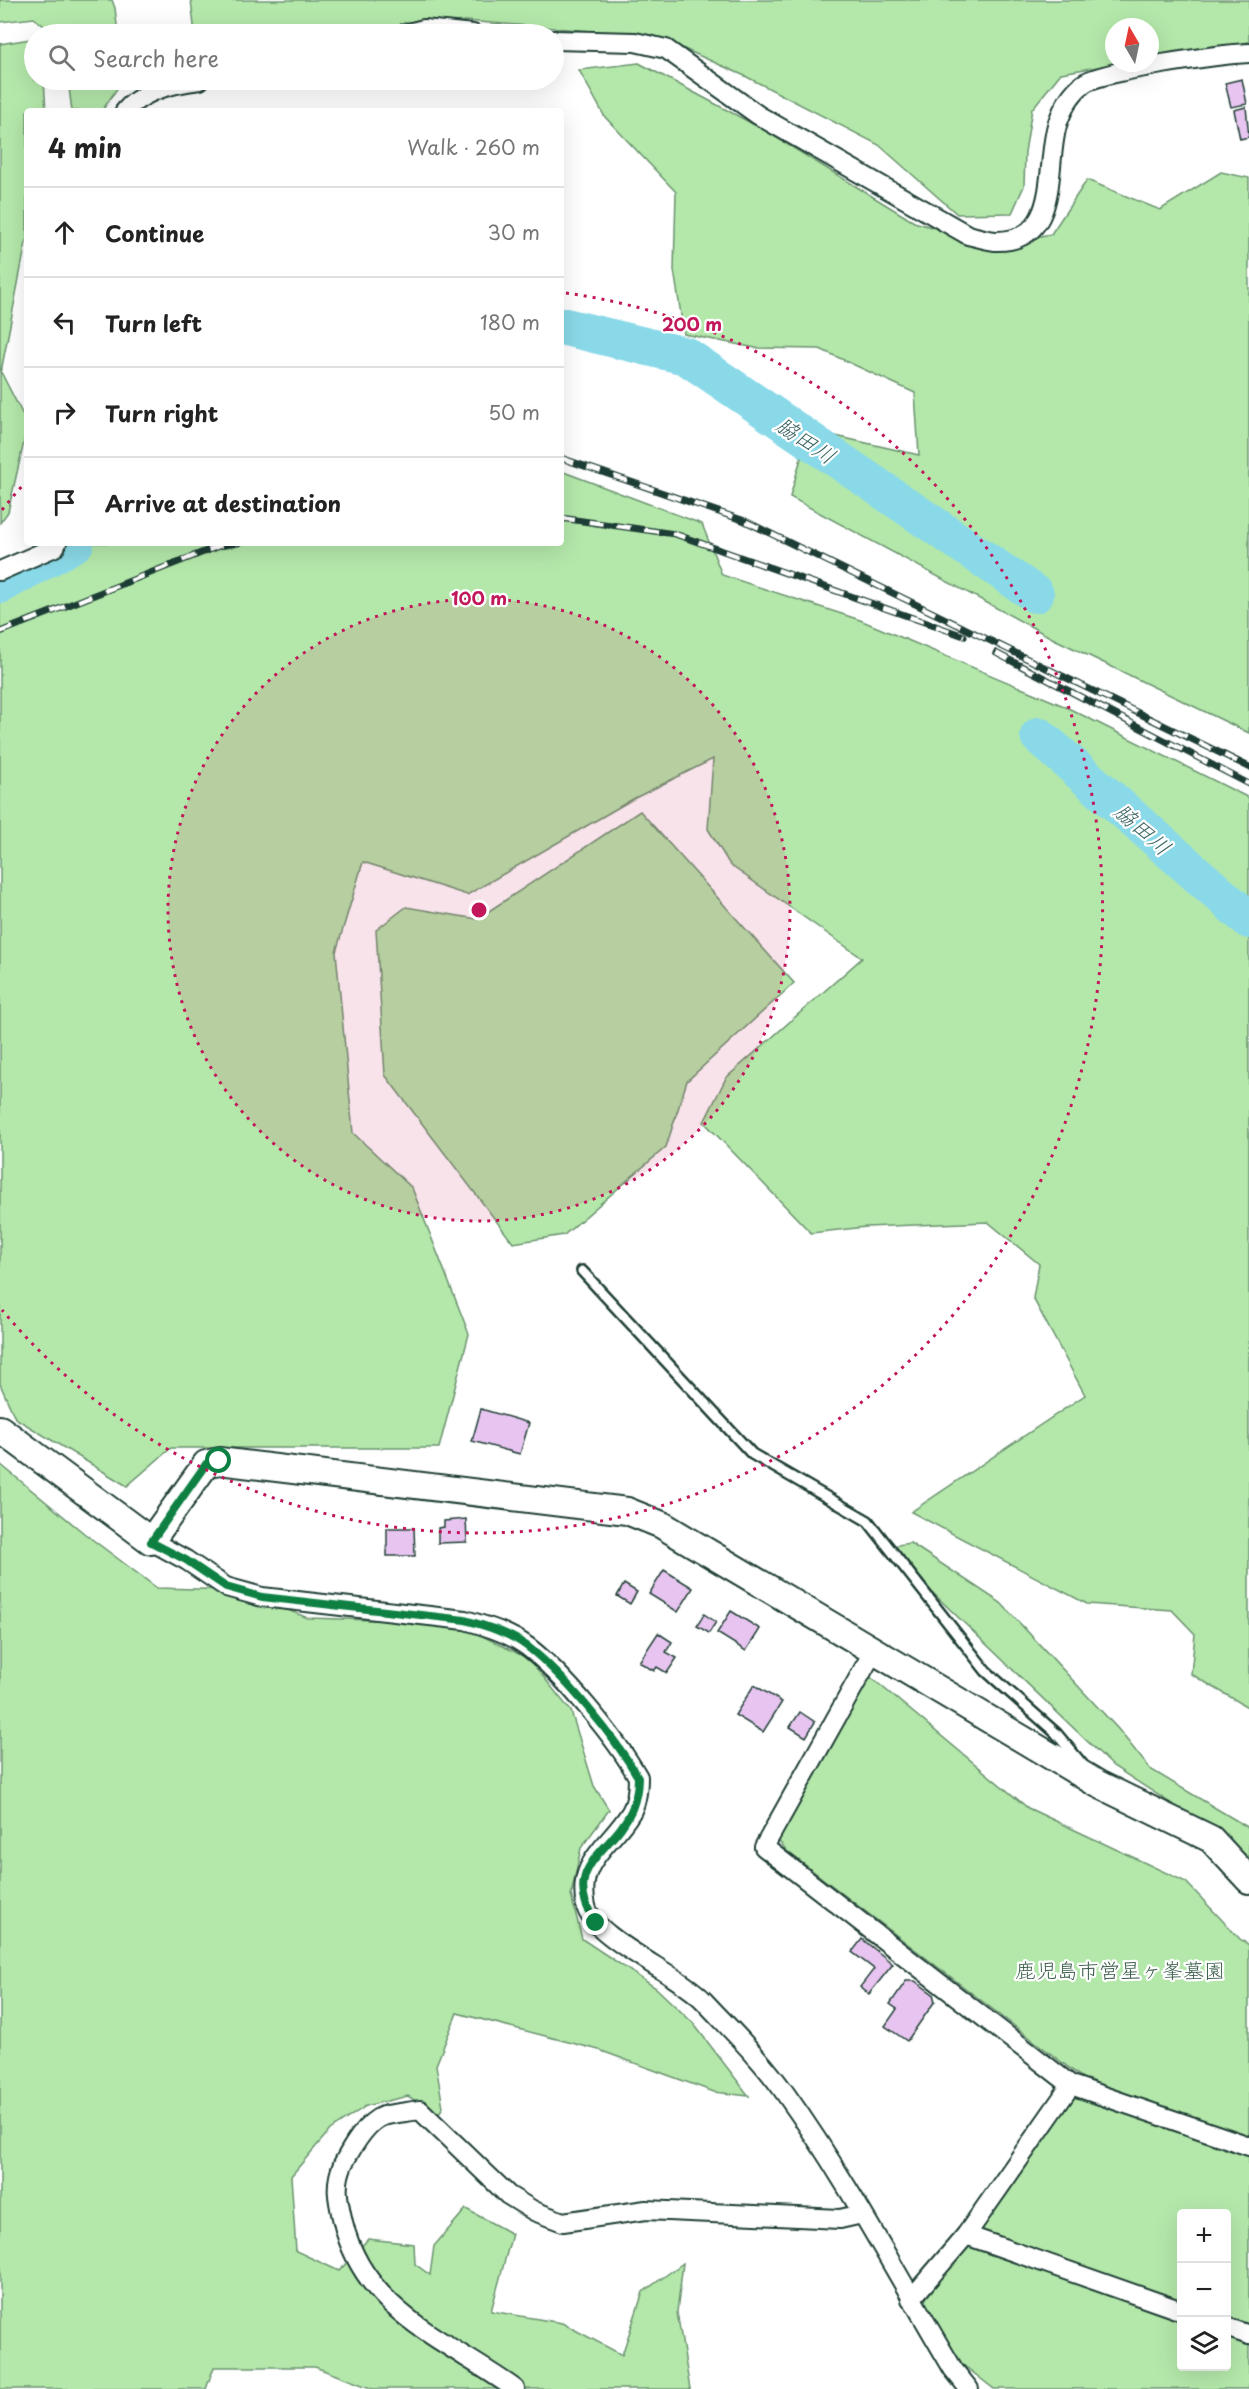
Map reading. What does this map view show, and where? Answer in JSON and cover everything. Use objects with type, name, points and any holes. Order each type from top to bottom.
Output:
[{"type":"street","points":[[564,40],[635,42],[666,49],[758,115],[968,235],[995,241],[1017,237],[1035,227],[1046,206],[1058,123],[1069,99],[1084,82],[1107,74],[1249,53]]},
{"type":"street","points":[[128,108],[135,100],[158,90]]},
{"type":"street","points":[[0,571],[56,546]]},
{"type":"street","points":[[0,1430],[151,1542],[186,1560],[226,1587],[262,1597],[465,1620],[492,1628],[527,1646],[590,1712],[638,1777],[631,1811],[590,1861],[584,1886],[586,1908],[608,1935],[665,1971],[702,1998],[785,2092],[862,2214],[953,2369],[969,2389]]},
{"type":"street","points":[[151,1542],[206,1464],[219,1461],[627,1511],[662,1525],[1098,1784],[1211,1839],[1249,1880]]},
{"type":"street","points":[[873,1652],[764,1848],[1071,2085],[1249,2146]]},
{"type":"street","points":[[910,2299],[966,2235],[1071,2085]]},
{"type":"street","points":[[514,2389],[396,2311],[377,2291],[348,2242],[336,2189],[339,2174],[354,2142],[381,2116],[420,2110],[508,2195],[534,2211],[563,2222],[646,2210],[840,2219],[862,2214]]},
{"type":"street","points":[[966,2235],[1177,2309]]},
{"type":"street","points":[[1231,2328],[1249,2335]]},
{"type":"lane","points":[[582,1271],[752,1454],[868,1521],[986,1671],[1056,1733],[1098,1784]]},
{"type":"green space","points":[[0,0],[112,0],[117,24],[42,24],[34,18],[0,22]]},
{"type":"green space","points":[[191,0],[1249,0],[1249,42],[1159,57],[1159,18],[1105,18],[1105,66],[1061,73],[1032,109],[1025,152],[1024,186],[1012,213],[957,214],[879,145],[745,76],[655,36],[564,29],[564,24],[503,24],[465,21],[440,24],[194,24]]},
{"type":"green space","points":[[24,40],[24,90],[45,90],[46,108],[24,108],[24,253],[1,372],[24,417],[24,442],[8,512],[0,523],[0,44]]},
{"type":"green space","points":[[639,63],[764,130],[914,222],[994,245],[1051,234],[1087,180],[1160,210],[1221,172],[1249,178],[1249,733],[1052,638],[790,497],[809,430],[919,455],[915,393],[820,349],[756,348],[684,334],[674,270],[676,192],[605,117],[579,70]]},
{"type":"green space","points":[[69,90],[116,90],[104,108],[72,108]]},
{"type":"green space","points":[[564,472],[702,524],[722,575],[860,620],[1064,706],[1249,798],[1249,1708],[1191,1674],[1195,1634],[1172,1610],[1087,1604],[911,1512],[1085,1395],[1033,1298],[1039,1264],[988,1222],[866,1227],[811,1233],[704,1122],[726,1078],[862,958],[730,865],[708,829],[713,759],[633,799],[467,895],[363,862],[336,952],[353,1133],[412,1188],[469,1334],[439,1448],[171,1448],[127,1486],[15,1418],[0,1384],[0,575],[46,546],[564,546]]},
{"type":"green space","points":[[640,811],[794,983],[687,1081],[666,1147],[564,1235],[513,1243],[385,1075],[376,930],[406,907],[477,919]]},
{"type":"green space","points":[[0,1464],[85,1534],[157,1588],[236,1590],[308,1618],[406,1621],[472,1631],[529,1659],[571,1711],[594,1786],[609,1810],[581,1848],[571,1895],[582,1939],[656,1988],[693,2023],[749,2096],[714,2092],[599,2050],[457,2013],[436,2065],[443,2107],[438,2115],[408,2096],[366,2106],[330,2130],[291,2176],[296,2251],[339,2271],[368,2239],[414,2244],[415,2264],[430,2275],[434,2246],[466,2209],[512,2234],[491,2311],[562,2323],[622,2355],[643,2292],[683,2263],[677,2312],[690,2389],[373,2389],[315,2367],[214,2367],[206,2389],[0,2389]]},
{"type":"green space","points":[[910,1543],[1001,1603],[1118,1729],[1150,1769],[1249,1828],[1249,1858],[1225,1838],[1113,1766],[885,1547]]},
{"type":"green space","name":"鹿児島市営星ヶ峯墓園","points":[[868,1675],[1028,1808],[1186,1882],[1240,1939],[1249,1945],[1249,2389],[994,2389],[962,2364],[924,2301],[1086,2081],[787,1851],[776,1838],[809,1786]]},
{"type":"building","points":[[1242,79],[1247,104],[1231,107],[1225,83]]},
{"type":"building","points":[[1246,107],[1249,137],[1240,139],[1234,110]]},
{"type":"building","points":[[481,1409],[529,1423],[520,1454],[472,1441]]},
{"type":"building","points":[[466,1519],[467,1542],[438,1543],[438,1528],[444,1527],[444,1521]]},
{"type":"building","points":[[387,1528],[414,1528],[415,1556],[387,1556]]},
{"type":"building","points":[[664,1570],[693,1588],[678,1612],[649,1594]]},
{"type":"building","points":[[624,1584],[637,1592],[630,1604],[617,1596]]},
{"type":"building","points":[[731,1611],[760,1629],[746,1651],[717,1633]]},
{"type":"building","points":[[704,1614],[716,1622],[709,1633],[697,1626]]},
{"type":"building","points":[[658,1633],[672,1642],[666,1652],[677,1658],[667,1673],[657,1667],[654,1671],[639,1662]]},
{"type":"building","points":[[754,1685],[782,1702],[763,1732],[735,1715]]},
{"type":"building","points":[[800,1712],[815,1722],[806,1737],[790,1727]]},
{"type":"building","points":[[862,1939],[893,1964],[869,1994],[860,1987],[874,1969],[852,1952]]},
{"type":"building","points":[[906,1981],[915,1981],[933,1994],[935,2001],[907,2041],[885,2026],[897,2009],[890,2004]]},
{"type":"waterway","name":"脇田川","points":[[564,327],[686,356],[1035,594]]},
{"type":"waterway","name":"脇田川","points":[[0,585],[70,546]]},
{"type":"waterway","name":"脇田川","points":[[1039,736],[1249,920]]},
{"type":"railway","points":[[564,459],[745,521],[1249,767]]},
{"type":"railway","points":[[564,518],[675,534],[964,636]]},
{"type":"railway","points":[[0,632],[219,546]]},
{"type":"railway","points":[[996,653],[1249,784]]},
{"type":"route","points":[[219,1461],[206,1464],[151,1542],[186,1560],[226,1587],[262,1597],[465,1620],[492,1628],[527,1646],[590,1712],[631,1764],[638,1777],[637,1792],[631,1811],[590,1861],[584,1886],[586,1908],[596,1923]]}]
